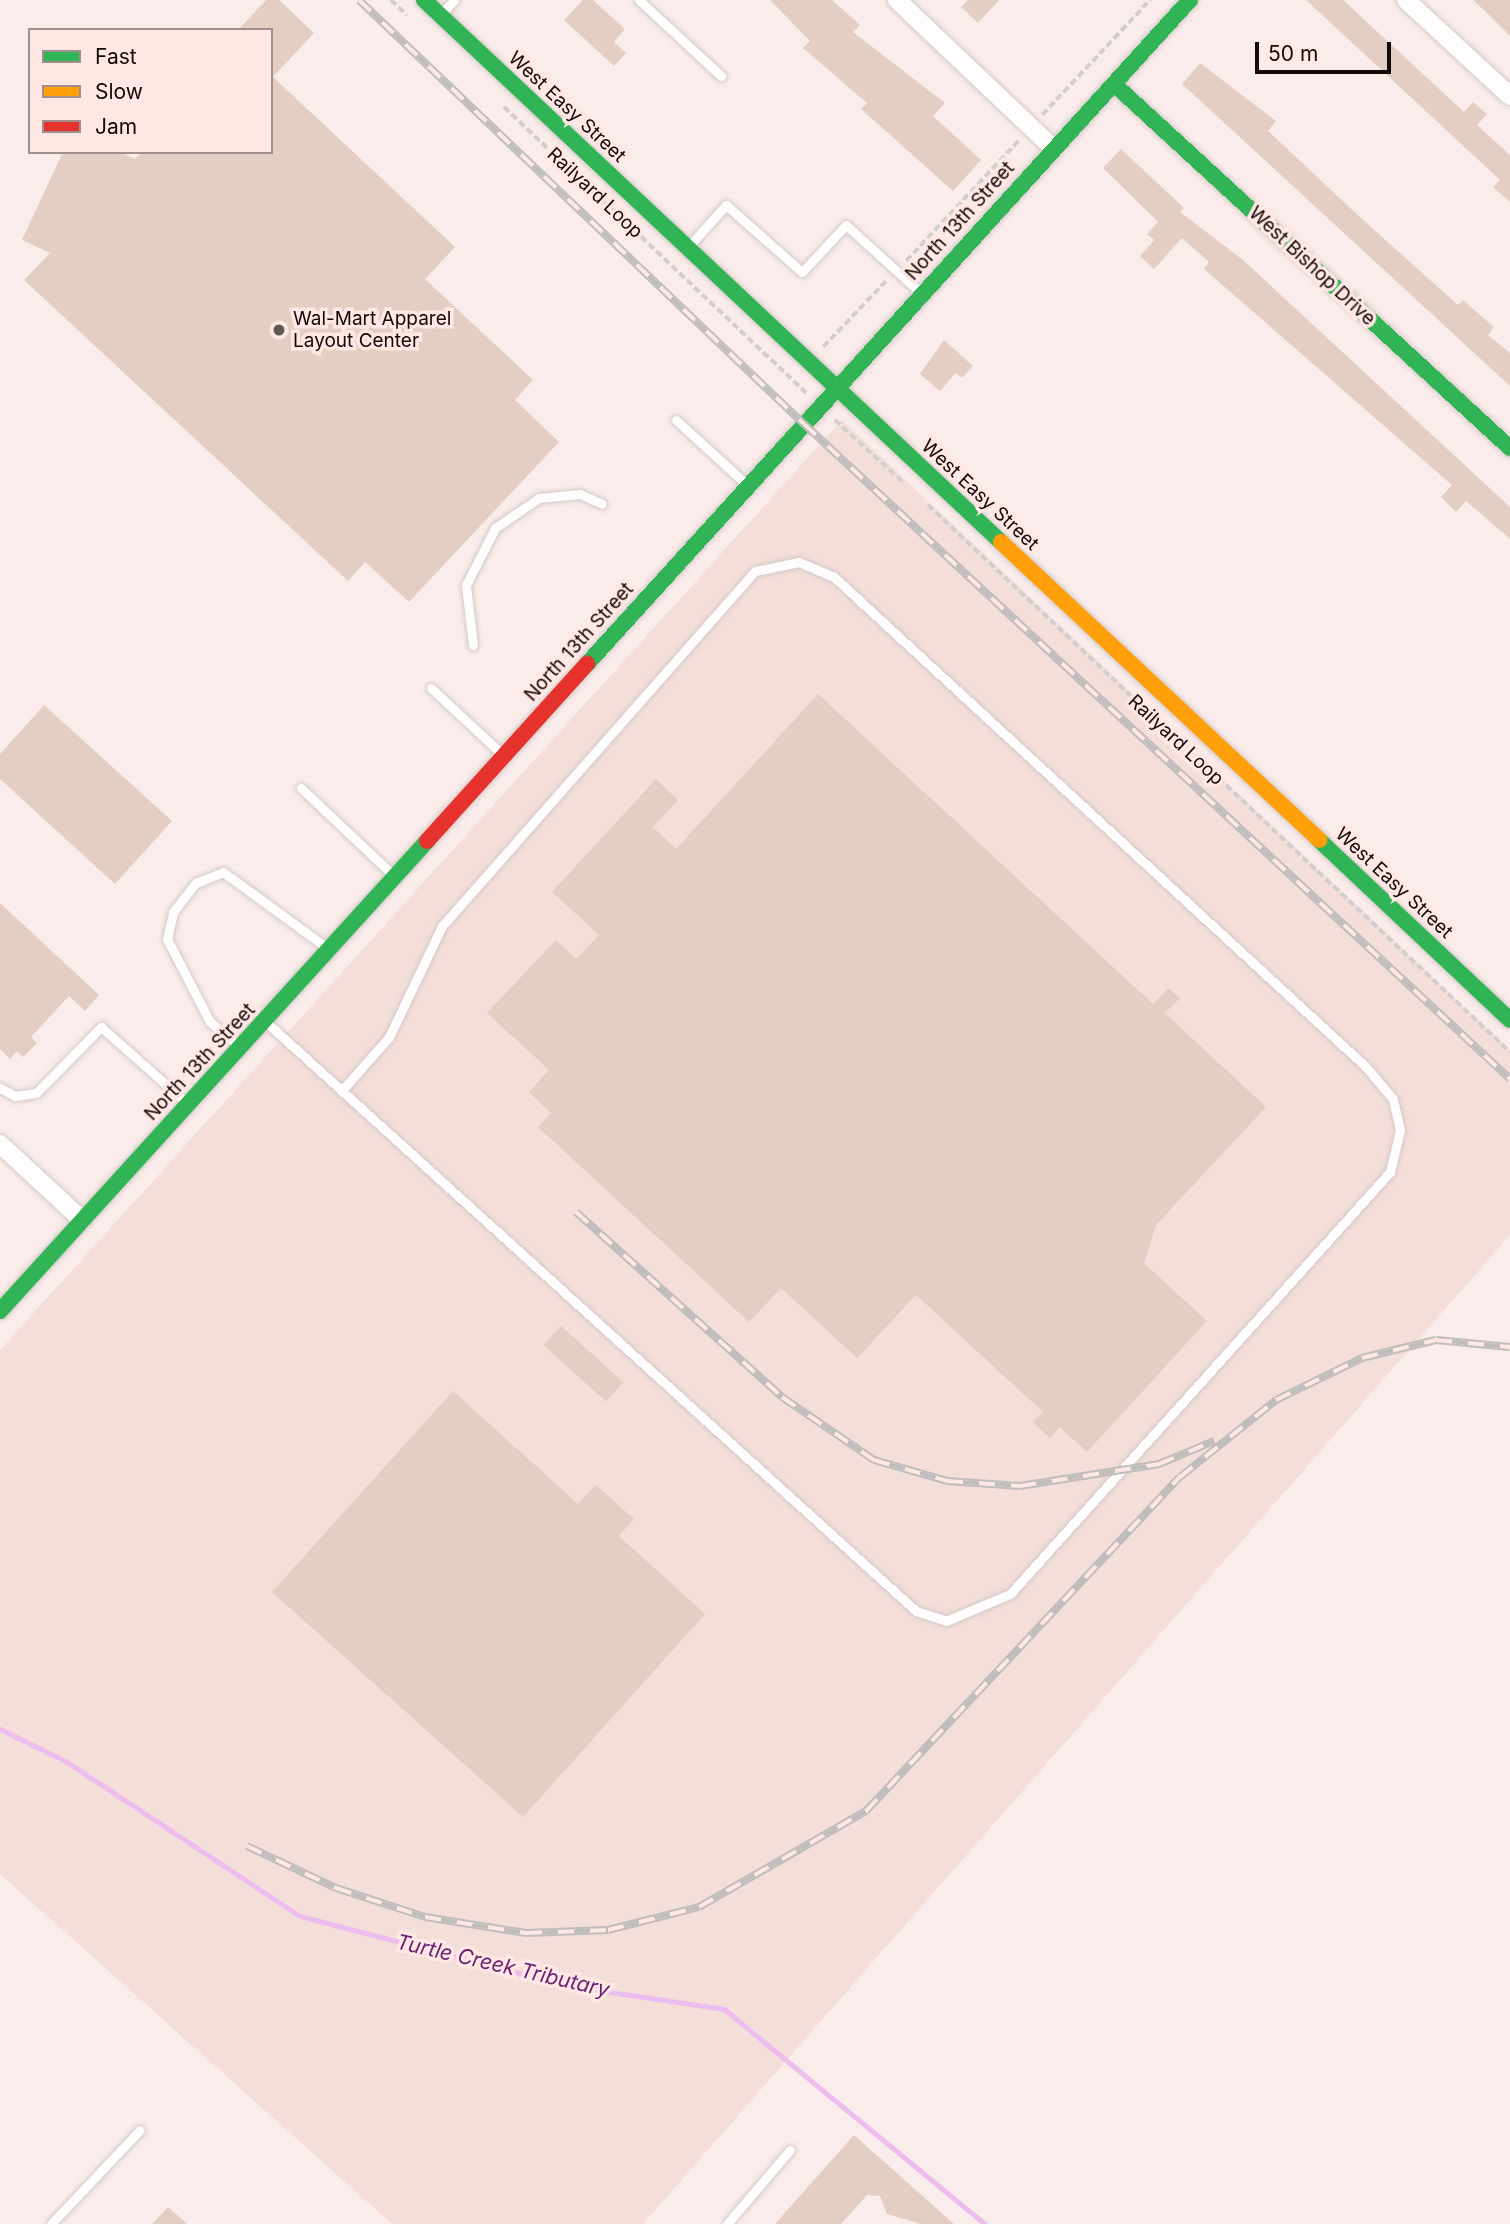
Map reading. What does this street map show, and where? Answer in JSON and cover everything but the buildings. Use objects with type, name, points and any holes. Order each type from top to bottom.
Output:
[{"type":"street","name":"West Easy Street","points":[[424,0],[1510,1020]]},
{"type":"street","points":[[897,0],[1054,149]]},
{"type":"street","name":"North 13th Street","points":[[0,1311],[266,1022],[747,485],[1189,0]]},
{"type":"street","points":[[1406,0],[1510,96]]},
{"type":"street","name":"West Bishop Drive","points":[[1114,84],[1510,448]]},
{"type":"street","points":[[0,1144],[82,1220]]},
{"type":"lane","points":[[440,15],[454,0]]},
{"type":"lane","points":[[639,0],[721,76]]},
{"type":"lane","points":[[687,249],[726,205],[802,272],[846,225],[923,294]]},
{"type":"lane","points":[[676,420],[747,485]]},
{"type":"lane","points":[[473,645],[466,585],[495,528],[539,498],[580,494],[602,504]]},
{"type":"lane","points":[[266,1022],[344,1088],[916,1611],[946,1621],[1010,1594],[1390,1172],[1399,1130],[1393,1099],[1365,1066],[834,577],[799,562],[755,571],[442,926],[389,1037],[344,1088]]},
{"type":"lane","points":[[431,688],[505,757]]},
{"type":"lane","points":[[301,788],[396,878]]},
{"type":"lane","points":[[241,1048],[210,1022],[167,939],[173,912],[196,883],[223,872],[331,950]]},
{"type":"lane","points":[[0,1088],[15,1096],[36,1093],[101,1027],[189,1105]]},
{"type":"lane","points":[[51,2224],[141,2130]]},
{"type":"lane","points":[[727,2224],[790,2150]]},
{"type":"path","points":[[391,0],[411,19]]},
{"type":"path","points":[[1044,114],[1150,0]]},
{"type":"path","name":"Railyard Loop","points":[[501,104],[798,385]]},
{"type":"path","points":[[818,351],[1018,141]]},
{"type":"path","points":[[843,427],[916,493]]},
{"type":"path","name":"Railyard Loop","points":[[926,503],[1510,1052]]},
{"type":"shaded area","points":[[842,420],[1510,1050],[1510,1235],[643,2224],[392,2224],[0,1874],[0,1350]]},
{"type":"waterway","name":"Turtle Creek Tributary","points":[[0,1729],[67,1762],[300,1916],[569,1986],[724,2009],[985,2224]]},
{"type":"railway","points":[[359,0],[804,424],[1510,1079]]},
{"type":"railway","points":[[576,1212],[782,1397],[874,1460],[947,1481],[1020,1486],[1159,1464],[1214,1441]]},
{"type":"railway","points":[[247,1846],[336,1888],[425,1917],[526,1933],[608,1930],[699,1907],[866,1811],[1180,1477],[1276,1400],[1362,1358],[1436,1340],[1510,1347]]},
{"type":"traffic: fast","points":[[424,0],[1001,542]]},
{"type":"traffic: fast","points":[[587,664],[1190,0]]},
{"type":"traffic: fast","points":[[1114,84],[1510,448]]},
{"type":"traffic: fast","points":[[1319,840],[1510,1020]]},
{"type":"traffic: fast","points":[[0,1311],[427,841]]},
{"type":"traffic: slow","points":[[1001,542],[1319,840]]},
{"type":"traffic: jam","points":[[427,841],[587,664]]},
{"type":"place","name":"Wal-Mart Apparel Layout Center","points":[[279,330]]}]
